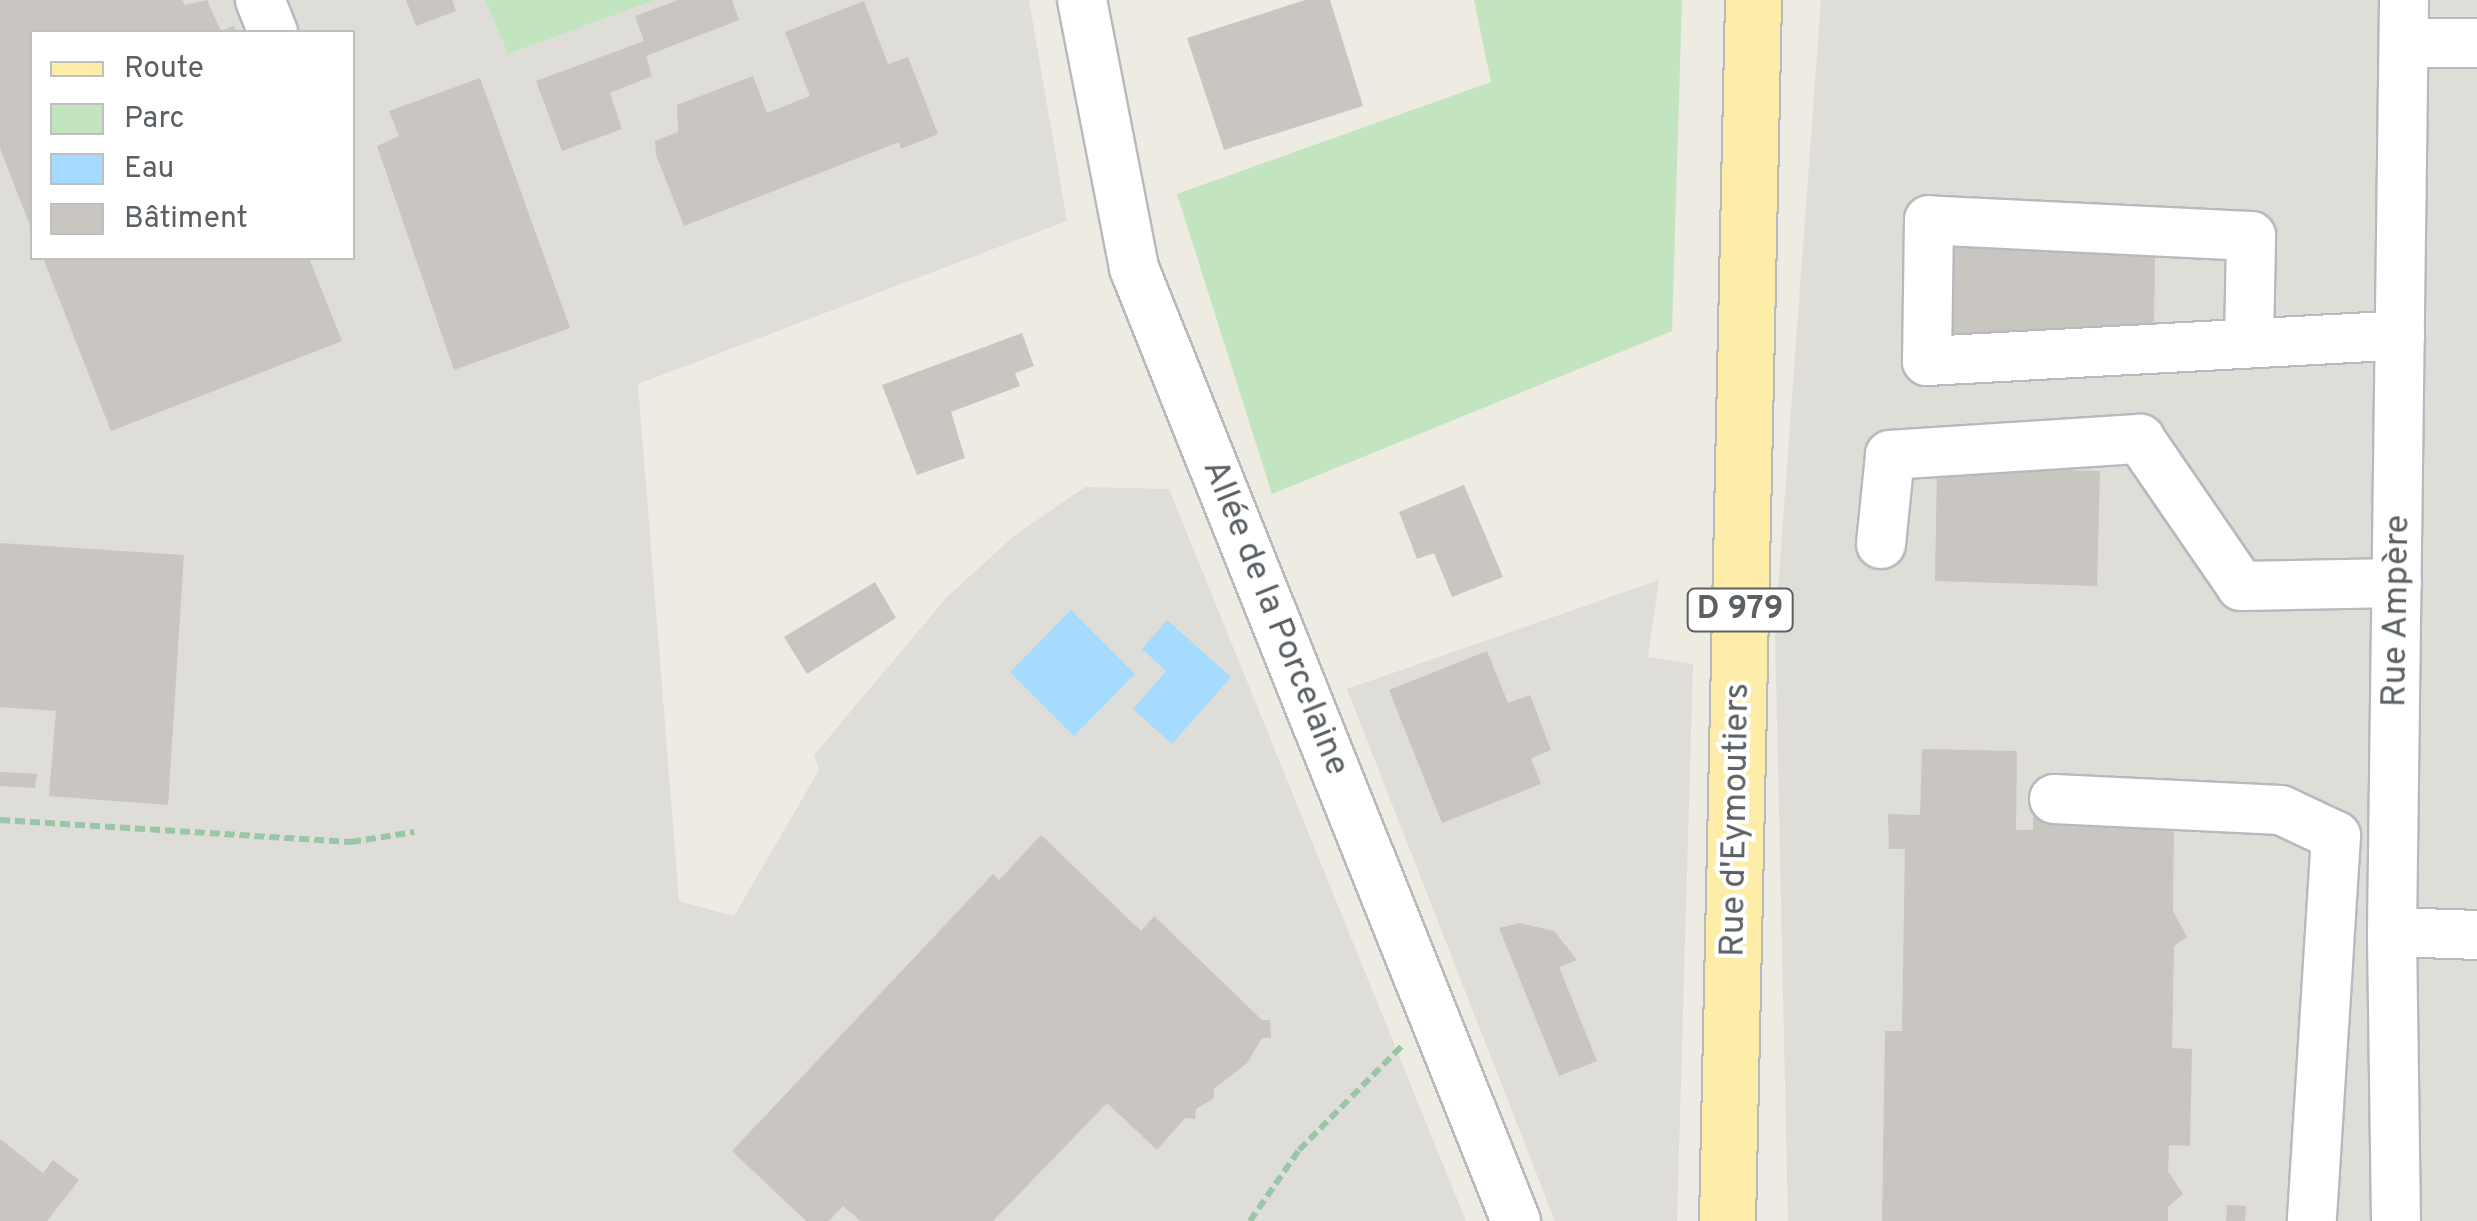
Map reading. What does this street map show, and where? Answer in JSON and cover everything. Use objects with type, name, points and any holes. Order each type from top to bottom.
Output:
[{"type":"main road","name":"Rue d'Eymoutiers","points":[[1728,1221],[1753,0]]},
{"type":"street","points":[[260,0],[272,30]]},
{"type":"street","name":"Allée de la Porcelaine","points":[[1082,0],[1134,268],[1516,1221]]},
{"type":"street","points":[[2404,22],[2477,42]]},
{"type":"street","name":"Rue Ampère","points":[[2396,1221],[2392,932],[2404,22]]},
{"type":"street","points":[[2250,343],[2250,236],[1929,220],[1927,361],[2400,335]]},
{"type":"street","points":[[1882,544],[1890,455],[2140,439],[2240,586],[2398,583]]},
{"type":"street","points":[[2312,1221],[2336,836],[2395,782]]},
{"type":"street","points":[[2054,799],[2281,810],[2336,836]]},
{"type":"street","points":[[2392,932],[2477,935]]},
{"type":"path","points":[[0,820],[351,842],[414,832]]},
{"type":"path","points":[[1250,1221],[1299,1150],[1434,1013]]},
{"type":"shaded area","points":[[0,0],[485,0],[508,54],[655,0],[1029,0],[1067,221],[638,384],[679,901],[734,916],[819,770],[814,755],[947,597],[1014,536],[1085,487],[1169,489],[1466,1221],[0,1221]]},
{"type":"shaded area","points":[[1821,0],[2477,0],[2477,1221],[1788,1221],[1775,630]]},
{"type":"shaded area","points":[[1659,580],[1648,657],[1693,664],[1677,1221],[1555,1221],[1347,689]]},
{"type":"green space","points":[[485,0],[655,0],[508,54]]},
{"type":"green space","points":[[1474,0],[1682,0],[1672,331],[1272,494],[1177,194],[1491,82]]},
{"type":"water","points":[[1071,610],[1135,674],[1074,736],[1010,672]]},
{"type":"water","points":[[1167,620],[1231,677],[1172,744],[1133,709],[1166,671],[1142,649]]},
{"type":"building","points":[[0,0],[182,0],[185,5],[207,0],[221,30],[30,30],[30,226],[0,148]]},
{"type":"building","points":[[406,0],[452,0],[456,11],[416,26]]},
{"type":"building","points":[[678,0],[732,0],[739,20],[646,56],[652,76],[610,93],[622,129],[562,151],[536,81],[644,41],[635,16]]},
{"type":"building","points":[[1305,0],[1330,0],[1363,106],[1224,150],[1187,38]]},
{"type":"building","points":[[864,1],[888,64],[908,57],[938,134],[901,149],[899,142],[684,226],[656,155],[655,141],[678,132],[677,105],[753,76],[767,113],[810,96],[785,32]]},
{"type":"building","points":[[480,78],[570,328],[454,370],[377,146],[399,136],[389,111]]},
{"type":"building","points":[[1954,246],[2155,246],[2154,336],[1953,334]]},
{"type":"building","points":[[44,260],[310,260],[342,341],[111,431]]},
{"type":"building","points":[[1022,333],[1034,366],[1015,373],[1020,386],[951,412],[965,458],[917,475],[882,385]]},
{"type":"building","points":[[1937,467],[2100,471],[2097,586],[1935,581]]},
{"type":"building","points":[[1464,485],[1503,577],[1452,597],[1434,553],[1417,559],[1399,512]]},
{"type":"building","points":[[0,543],[184,555],[168,805],[49,796],[56,711],[0,707]]},
{"type":"building","points":[[875,582],[896,618],[807,674],[784,637]]},
{"type":"building","points":[[1487,651],[1508,703],[1530,695],[1551,750],[1531,758],[1541,784],[1442,823],[1389,690]]},
{"type":"building","points":[[1922,749],[2017,751],[2016,830],[2033,830],[2033,817],[2174,819],[2173,911],[2187,937],[2174,946],[2172,1048],[2192,1049],[2190,1146],[2169,1145],[2168,1171],[2183,1194],[2168,1207],[2168,1221],[1882,1221],[1885,1031],[1902,1031],[1905,849],[1889,849],[1888,814],[1920,815]]},
{"type":"building","points":[[0,772],[37,774],[35,788],[0,786]]},
{"type":"building","points":[[1041,835],[1141,931],[1154,916],[1262,1020],[1270,1020],[1271,1038],[1262,1038],[1247,1063],[1214,1089],[1214,1098],[1196,1109],[1195,1119],[1185,1118],[1157,1150],[1107,1103],[993,1221],[860,1221],[843,1206],[829,1221],[806,1221],[732,1151],[993,874],[999,880]]},
{"type":"building","points":[[1519,923],[1554,931],[1577,960],[1559,967],[1597,1061],[1559,1076],[1499,928]]},
{"type":"building","points":[[0,1139],[43,1173],[53,1160],[79,1180],[47,1221],[0,1221]]},
{"type":"building","points":[[2227,1205],[2246,1206],[2245,1221],[2226,1221]]}]
